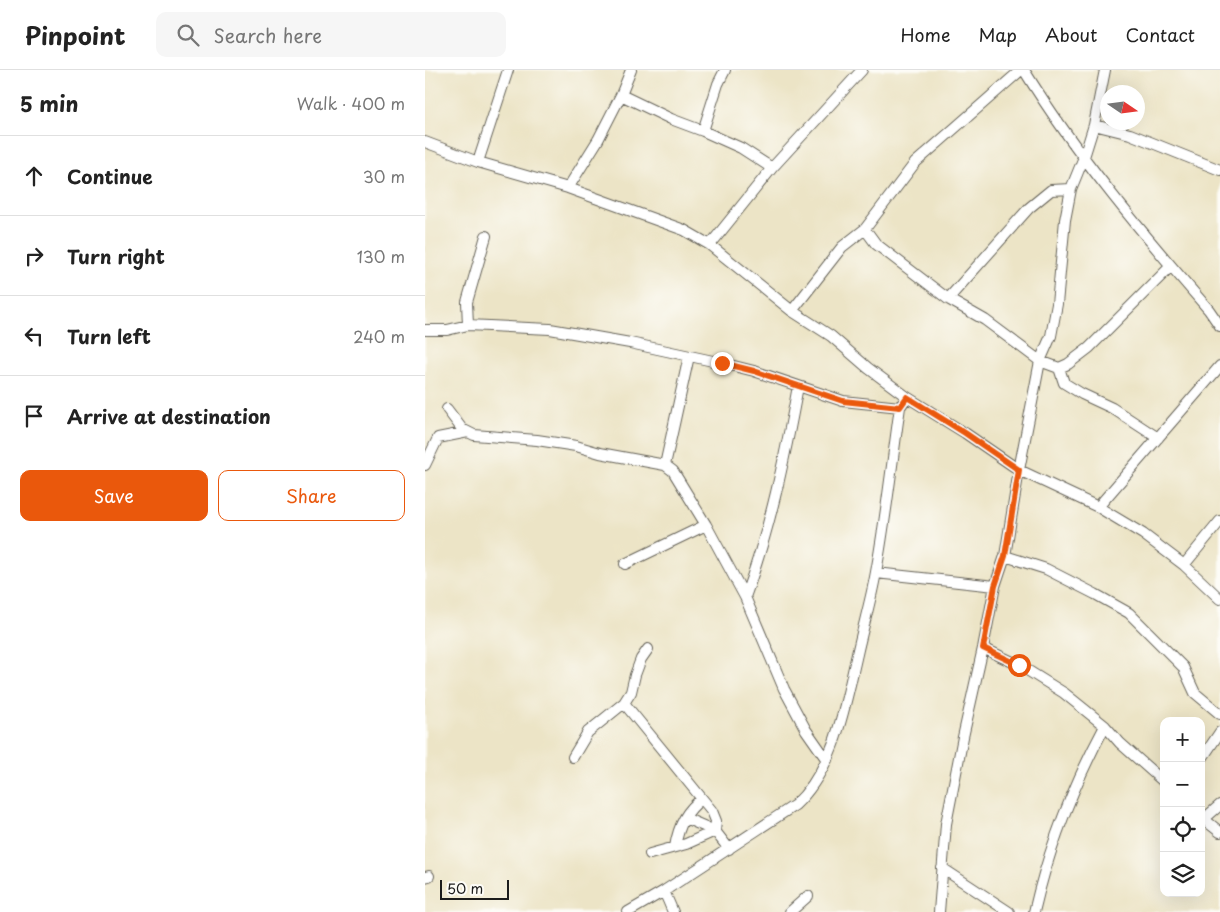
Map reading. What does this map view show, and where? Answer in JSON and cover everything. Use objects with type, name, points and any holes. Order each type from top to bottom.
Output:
[{"type":"street","points":[[478,162],[508,70]]},
{"type":"street","points":[[568,188],[598,140],[621,95],[631,70]]},
{"type":"street","points":[[703,131],[718,84],[725,70]]},
{"type":"street","points":[[710,246],[772,168],[862,70]]},
{"type":"street","points":[[792,311],[842,247],[865,229],[915,163],[1023,70],[1084,157],[1220,326]]},
{"type":"street","points":[[939,912],[946,824],[995,586],[1005,556],[1040,361],[1053,328],[1065,220],[1071,189],[1094,125],[1105,70]]},
{"type":"street","points":[[621,95],[671,119],[741,148],[772,168]]},
{"type":"street","points":[[1094,125],[1130,134],[1220,170]]},
{"type":"street","points":[[425,142],[478,162],[568,188],[684,230],[710,246],[792,311],[831,336],[868,368],[907,397],[965,433],[1019,470],[1098,507],[1143,534],[1184,565],[1220,599]]},
{"type":"street","points":[[948,299],[1029,208],[1051,190],[1071,189]]},
{"type":"street","points":[[865,229],[876,244],[948,299],[985,320],[1040,361],[1059,368],[1068,364],[1089,348],[1171,266]]},
{"type":"street","points":[[468,325],[467,302],[486,236]]},
{"type":"street","points":[[425,330],[447,330],[468,325],[550,329],[630,343],[754,371],[843,401],[900,407]]},
{"type":"street","points":[[665,465],[689,356]]},
{"type":"street","points":[[1098,507],[1220,366]]},
{"type":"street","points":[[1059,368],[1064,383],[1081,394],[1112,408],[1158,438]]},
{"type":"street","points":[[745,597],[760,554],[789,436],[798,386]]},
{"type":"street","points":[[628,912],[664,892],[795,805],[808,794],[827,760],[851,682],[876,573],[900,407],[907,397]]},
{"type":"street","points":[[447,409],[462,429],[474,435],[566,444],[600,454],[665,465],[673,471],[706,525],[745,597],[784,689],[806,730],[827,760]]},
{"type":"street","points":[[425,465],[438,438],[468,432]]},
{"type":"street","points":[[1184,565],[1220,521]]},
{"type":"street","points":[[625,564],[706,525]]},
{"type":"street","points":[[1005,556],[1045,569],[1129,613],[1183,667],[1195,693],[1220,714]]},
{"type":"street","points":[[876,573],[995,586]]},
{"type":"street","points":[[983,648],[1019,665],[1064,693],[1105,726],[1120,743],[1160,778]]},
{"type":"street","points":[[573,757],[588,732],[624,703],[631,692],[641,659],[648,649]]},
{"type":"street","points":[[624,703],[712,811],[716,821],[715,831]]},
{"type":"street","points":[[1034,912],[1058,830],[1089,757],[1105,726]]},
{"type":"street","points":[[1205,754],[1220,732]]},
{"type":"street","points":[[675,847],[677,831],[694,804],[702,799]]},
{"type":"street","points":[[1205,816],[1220,805]]},
{"type":"street","points":[[685,818],[715,831],[729,849]]},
{"type":"street","points":[[1205,820],[1220,832]]},
{"type":"street","points":[[650,854],[686,844],[715,831]]},
{"type":"street","points":[[942,868],[1009,912]]},
{"type":"street","points":[[664,892],[673,912]]},
{"type":"street","points":[[790,912],[809,896]]},
{"type":"route","points":[[722,363],[754,371],[843,401],[900,407],[907,397],[965,433],[1019,470],[1005,556],[995,586],[983,648],[1019,665]]}]
